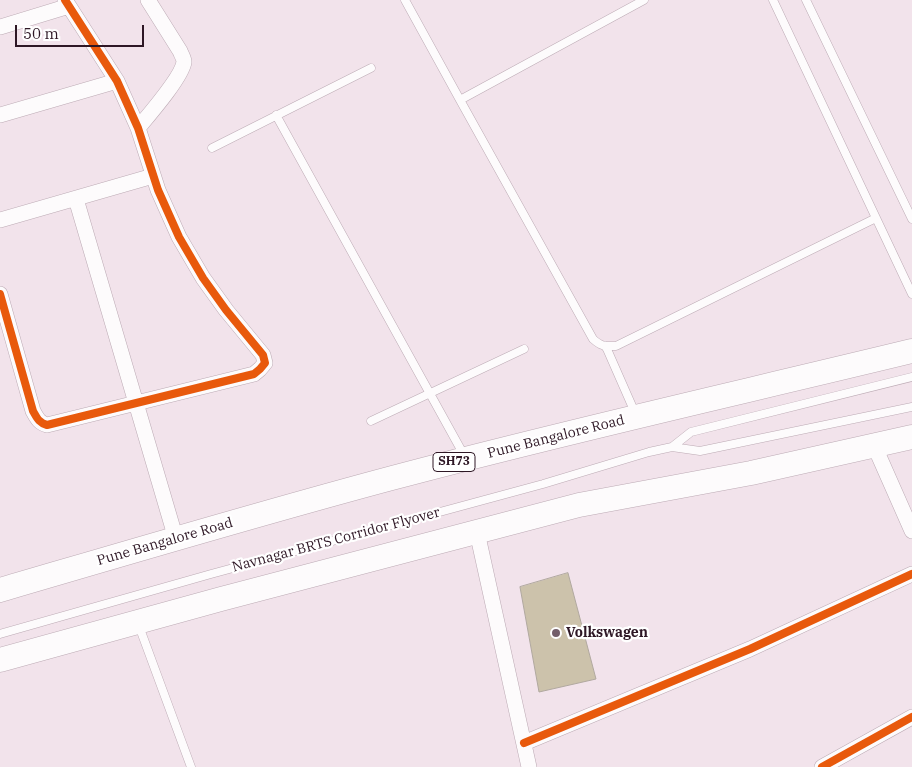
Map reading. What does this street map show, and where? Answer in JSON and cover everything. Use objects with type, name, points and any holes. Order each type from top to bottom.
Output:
[{"type":"main road","name":"Pune Bangalore Road","points":[[0,590],[391,478],[912,351]]},
{"type":"main road","points":[[0,660],[138,621],[579,505],[751,473],[912,437]]},
{"type":"street","points":[[138,128],[161,100],[184,63],[180,51],[148,0]]},
{"type":"street","points":[[0,27],[67,3],[117,82],[138,128],[153,176],[179,237],[203,278],[226,310],[263,355],[265,363],[254,374],[47,425],[37,419],[33,410],[0,294]]},
{"type":"street","points":[[0,116],[117,82]]},
{"type":"street","points":[[0,220],[153,176]]},
{"type":"street","points":[[76,199],[176,539]]},
{"type":"street","points":[[874,445],[912,531]]},
{"type":"street","points":[[477,532],[529,767]]},
{"type":"street","points":[[524,743],[750,649],[912,574]]},
{"type":"street","points":[[822,767],[912,717]]},
{"type":"lane","points":[[405,0],[593,339],[599,344],[616,346],[876,218]]},
{"type":"lane","points":[[460,100],[644,0]]},
{"type":"lane","points":[[773,0],[911,289]]},
{"type":"lane","points":[[806,0],[912,219]]},
{"type":"lane","points":[[212,148],[372,68]]},
{"type":"lane","points":[[276,116],[466,459]]},
{"type":"lane","points":[[605,346],[637,417]]},
{"type":"lane","points":[[371,421],[524,349]]},
{"type":"lane","points":[[672,447],[691,432],[912,377]]},
{"type":"lane","points":[[672,447],[700,451],[912,408]]},
{"type":"lane","name":"Navnagar BRTS Corridor Flyover","points":[[0,634],[672,447]]},
{"type":"lane","points":[[138,621],[191,767]]},
{"type":"building","name":"Volkswagen","points":[[568,573],[596,679],[539,692],[520,587]]},
{"type":"cycle path","points":[[0,294],[33,411],[40,422],[47,425],[254,374],[265,363],[263,355],[226,310],[203,278],[179,237],[158,190],[138,128],[117,81],[65,0]]},
{"type":"cycle path","points":[[524,743],[750,649],[912,574]]},
{"type":"cycle path","points":[[822,767],[912,717]]},
{"type":"place","name":"Volkswagen","points":[[556,633]]}]
